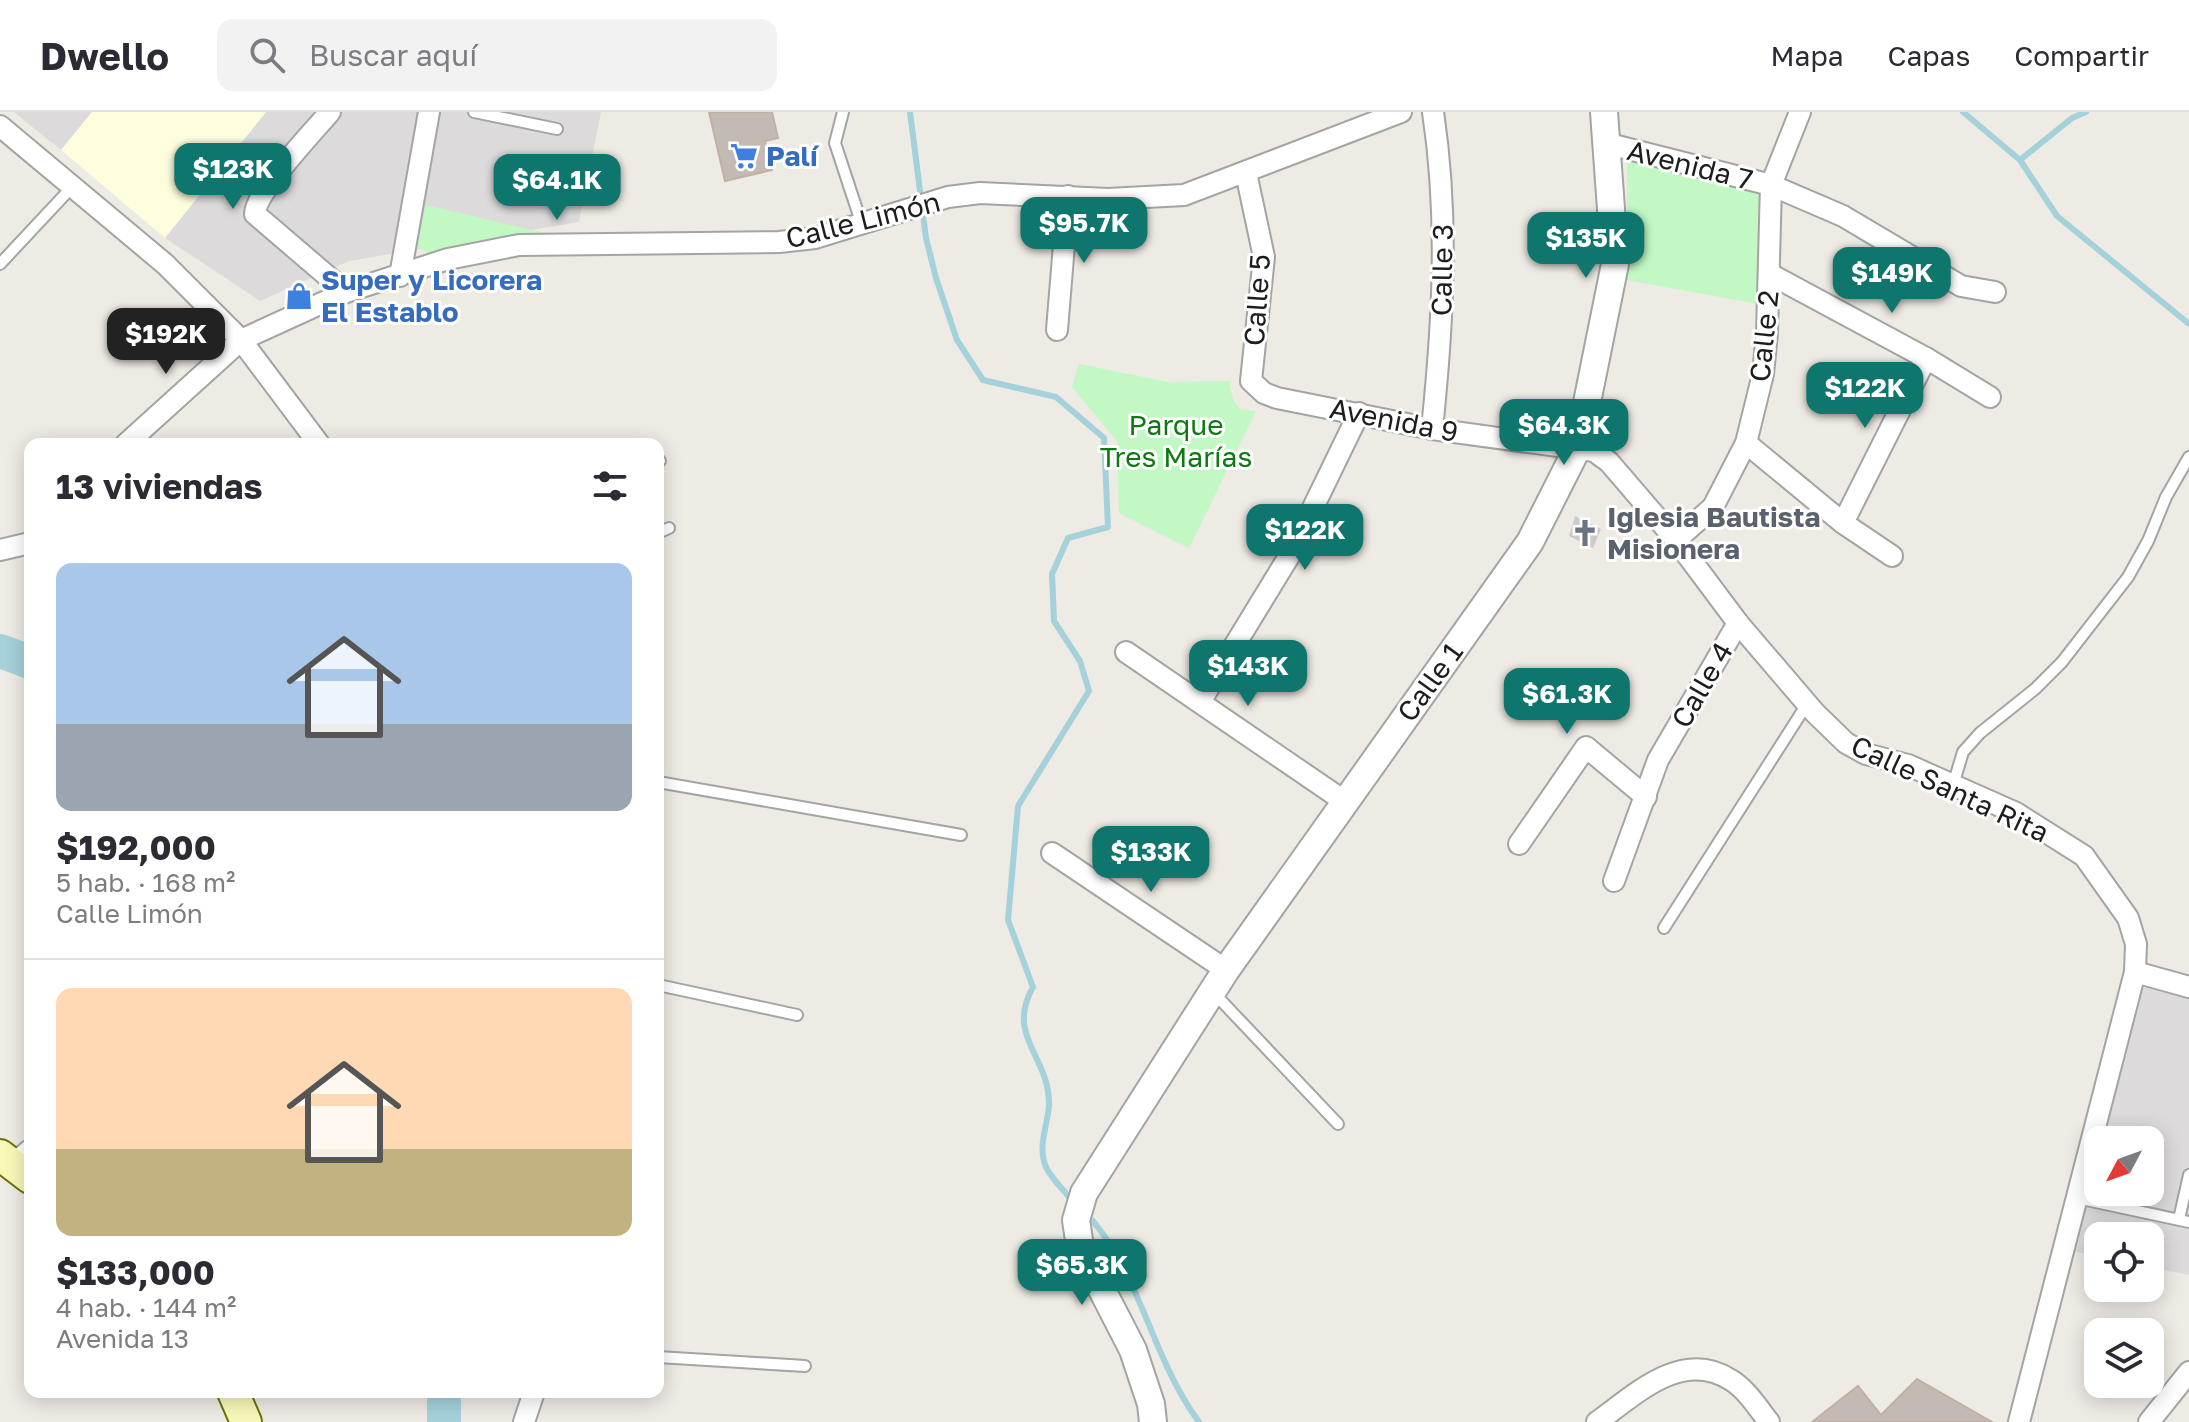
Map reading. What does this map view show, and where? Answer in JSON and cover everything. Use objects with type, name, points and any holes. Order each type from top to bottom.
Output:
[{"type":"main road","points":[[236,1398],[246,1422]]},
{"type":"street","points":[[330,112],[274,177],[255,207],[255,214],[346,292]]},
{"type":"street","points":[[400,276],[429,112]]},
{"type":"street","name":"Calle Limón","points":[[133,438],[241,340],[346,292],[448,259],[519,245],[779,242],[815,238],[948,197],[980,193],[1108,199],[1184,195],[1401,112]]},
{"type":"street","name":"Calle 3","points":[[1432,429],[1444,272],[1443,176],[1433,112]]},
{"type":"street","name":"Calle 1","points":[[1153,1422],[1133,1350],[1080,1247],[1076,1220],[1084,1193],[1219,980],[1530,542],[1578,447],[1615,264],[1609,144],[1604,112]]},
{"type":"street","name":"Calle 2","points":[[1676,540],[1713,507],[1746,443],[1763,374],[1770,274],[1771,185],[1800,112]]},
{"type":"street","points":[[0,126],[165,264],[241,340],[314,438]]},
{"type":"street","name":"Avenida 7","points":[[1609,144],[1771,185],[1843,216],[1961,286],[1995,292]]},
{"type":"street","name":"Calle 5","points":[[1246,173],[1264,257],[1251,381]]},
{"type":"street","points":[[1057,330],[1068,196]]},
{"type":"street","points":[[1770,274],[1926,358],[1990,397]]},
{"type":"street","points":[[1843,523],[1926,358]]},
{"type":"street","name":"Avenida 9","points":[[1251,381],[1264,393],[1277,398],[1432,429],[1594,451],[1609,462],[1676,540],[1738,623],[1807,704]]},
{"type":"street","points":[[1200,702],[1291,553],[1359,413]]},
{"type":"street","points":[[1746,443],[1843,523],[1892,556]]},
{"type":"street","points":[[0,550],[24,544]]},
{"type":"street","name":"Calle 4","points":[[1614,881],[1658,760],[1738,623]]},
{"type":"street","points":[[1126,652],[1344,801]]},
{"type":"street","name":"Calle Santa Rita","points":[[1807,704],[1846,743],[1866,754],[1908,765],[2016,813],[2084,856],[2128,918],[2136,944],[2135,972],[2019,1422]]},
{"type":"street","points":[[1519,844],[1586,747],[1646,797]]},
{"type":"street","points":[[1052,853],[1219,980]]},
{"type":"street","points":[[2135,972],[2189,987]]},
{"type":"street","points":[[1597,1422],[1663,1376],[1686,1369],[1709,1371],[1731,1380],[1769,1422]]},
{"type":"street","points":[[2149,1422],[2189,1372]]},
{"type":"street","points":[[524,1422],[532,1398]]},
{"type":"lane","points":[[474,112],[557,129]]},
{"type":"lane","points":[[843,112],[835,143],[862,226]]},
{"type":"lane","points":[[0,264],[72,187]]},
{"type":"lane","points":[[1953,785],[1963,752],[1980,733],[2035,689],[2062,662],[2128,577],[2189,457]]},
{"type":"lane","points":[[1664,928],[1807,704]]},
{"type":"lane","points":[[664,783],[961,835]]},
{"type":"lane","points":[[1219,980],[1338,1124]]},
{"type":"lane","points":[[664,986],[797,1015]]},
{"type":"lane","points":[[2077,1198],[2184,1220],[2189,1175]]},
{"type":"lane","points":[[664,1357],[805,1366]]},
{"type":"shaded area","points":[[14,112],[92,112],[61,150]]},
{"type":"shaded area","points":[[92,112],[266,112],[165,238],[61,150]]},
{"type":"shaded area","points":[[266,112],[601,112],[579,222],[349,261],[260,301],[165,238]]},
{"type":"shaded area","name":"Iglesia Bautista Misionera","points":[[1575,516],[1601,529],[1593,548],[1569,536]]},
{"type":"shaded area","points":[[2136,986],[2189,997],[2189,1275],[2164,1270],[2164,1222],[2084,1222],[2084,1253],[2076,1252],[2087,1206],[2164,1206],[2164,1126],[2105,1126]]},
{"type":"green space","points":[[1627,160],[1763,193],[1758,304],[1627,280]]},
{"type":"green space","points":[[426,205],[558,236],[428,253],[417,247]]},
{"type":"green space","name":"Parque Tres Marías","points":[[1079,364],[1168,382],[1230,381],[1232,397],[1241,410],[1256,411],[1189,548],[1119,513],[1117,441],[1072,387]]},
{"type":"building","name":"Palí","points":[[709,112],[772,112],[778,138],[765,141],[772,170],[725,181]]},
{"type":"building","points":[[1917,1379],[1992,1422],[1812,1422],[1858,1386],[1881,1415]]},
{"type":"waterway","points":[[910,112],[926,238],[957,340],[983,380],[1056,397],[1104,438],[1108,527],[1068,538],[1052,574],[1054,621],[1080,661],[1089,691],[1018,806],[1008,920],[1033,987],[1024,1020],[1047,1088],[1049,1105],[1043,1143],[1044,1159],[1051,1175],[1069,1197]]},
{"type":"waterway","points":[[1963,112],[2020,160],[2072,118],[2086,112]]},
{"type":"waterway","points":[[2020,160],[2057,216],[2189,324]]},
{"type":"waterway","points":[[0,651],[24,660]]},
{"type":"waterway","points":[[1093,1221],[1124,1269],[1170,1373],[1199,1422]]},
{"type":"waterway","points":[[444,1398],[444,1422]]},
{"type":"place","name":"Palí","points":[[744,156]]},
{"type":"place","name":"Super y Licorera El Establo","points":[[299,296]]},
{"type":"place","name":"Iglesia Bautista Misionera","points":[[1585,533]]}]
